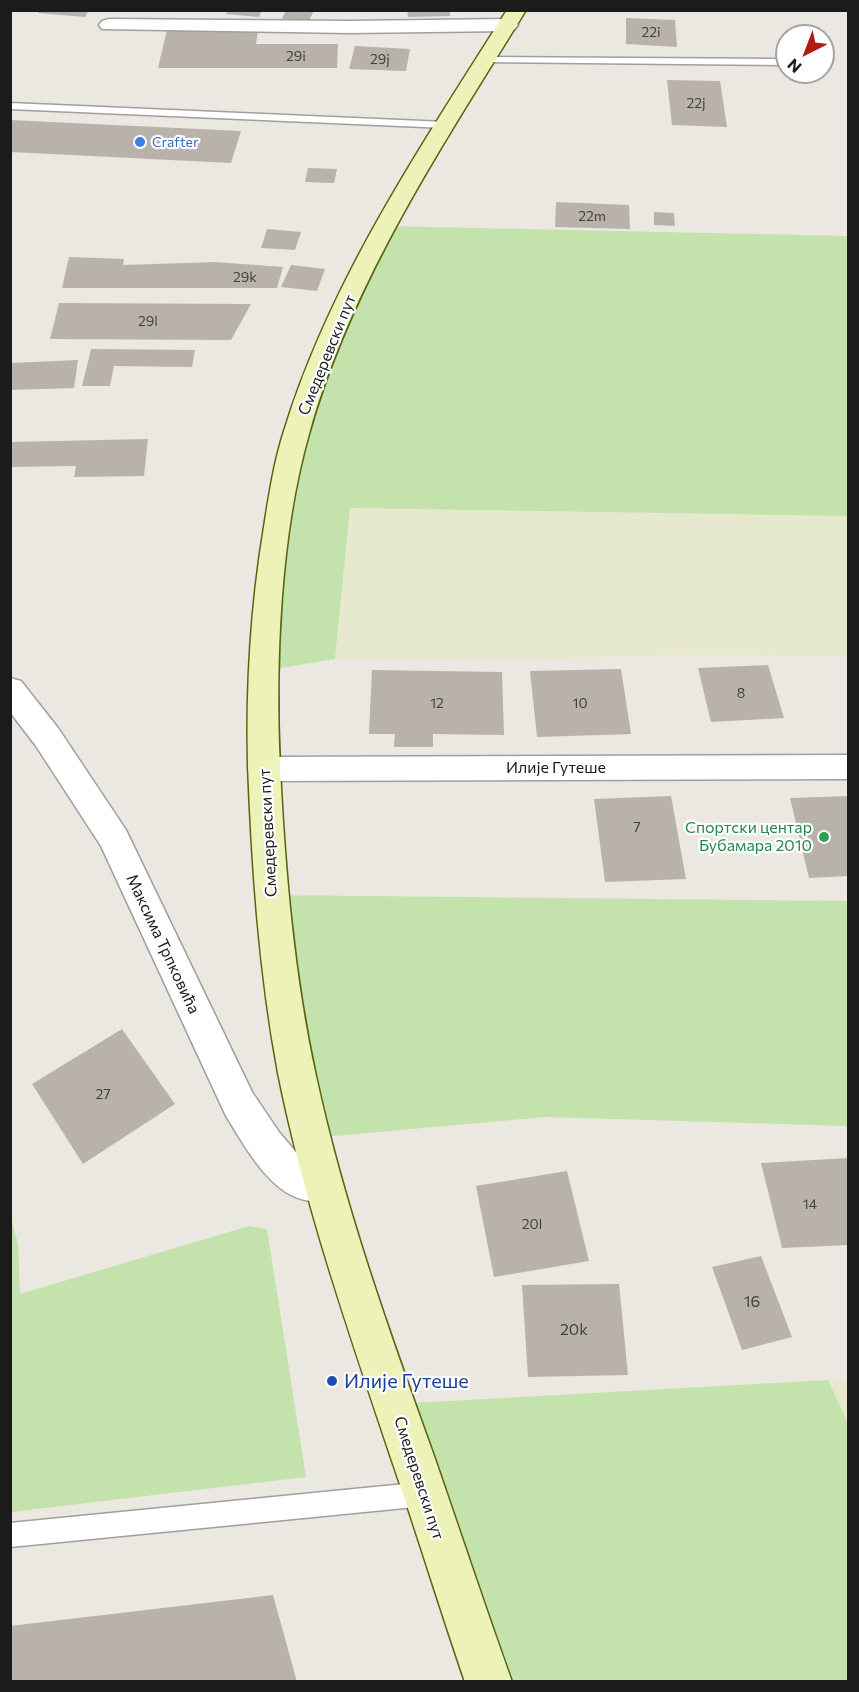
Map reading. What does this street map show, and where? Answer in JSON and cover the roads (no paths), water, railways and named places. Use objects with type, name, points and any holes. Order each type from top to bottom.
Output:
[{"type":"main road","name":"Смедеревски пут","points":[[489,1682],[322,1184],[296,1071],[281,986],[270,895],[264,769],[264,671],[271,569],[287,471],[296,432],[331,340],[352,292],[387,226],[446,125],[513,18]]},
{"type":"street","points":[[109,25],[350,27],[513,18]]},
{"type":"street","name":"Максима Трпковића","points":[[10,689],[47,737],[114,839],[239,1104],[266,1145],[287,1171],[309,1184],[322,1184]]},
{"type":"street","name":"Илије Гутеше","points":[[264,769],[849,767]]},
{"type":"lane","points":[[486,60],[775,62]]},
{"type":"lane","points":[[10,106],[446,125]]},
{"type":"lane","points":[[10,1535],[425,1494]]},
{"type":"place","name":"Crafter","points":[[140,142]]},
{"type":"place","name":"Спортски центар Бубамара 2010","points":[[824,837]]},
{"type":"place","name":"Илије Гутеше","points":[[332,1381]]}]
